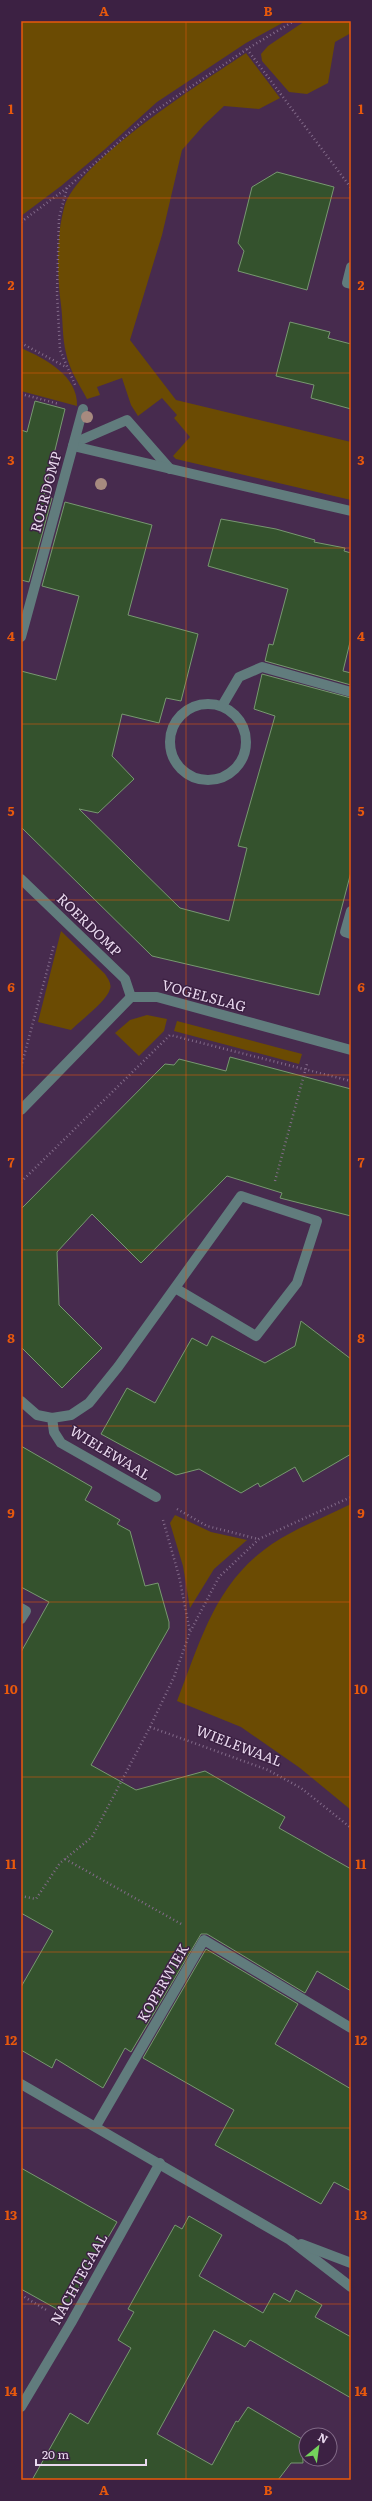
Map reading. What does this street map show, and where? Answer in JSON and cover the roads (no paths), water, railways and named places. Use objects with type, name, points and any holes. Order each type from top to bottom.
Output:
[{"type":"street","points":[[351,267],[347,283],[351,284]]},
{"type":"street","name":"ROERDOMP","points":[[21,637],[83,410]]},
{"type":"street","name":"ROERDOMP","points":[[74,444],[127,420],[170,469]]},
{"type":"street","name":"ROERDOMP","points":[[74,444],[170,469],[351,511]]},
{"type":"street","points":[[222,706],[239,677],[262,666],[351,692]]},
{"type":"street","points":[[206,704],[222,706],[239,720],[246,738],[244,757],[234,772],[222,779],[208,781],[194,779],[178,768],[169,743],[175,722],[191,707],[206,704]]},
{"type":"street","name":"ROERDOMP","points":[[21,879],[125,979],[131,997]]},
{"type":"street","points":[[351,911],[345,932],[351,934]]},
{"type":"street","points":[[21,1110],[131,997]]},
{"type":"street","name":"VOGELSLAG","points":[[131,997],[157,997],[351,1050]]},
{"type":"street","points":[[21,1401],[37,1415],[52,1418],[71,1415],[89,1402],[175,1288],[241,1196],[317,1221],[297,1283],[256,1336],[175,1288]]},
{"type":"street","name":"WIELEWAAL","points":[[52,1418],[54,1432],[61,1443],[156,1497]]},
{"type":"street","points":[[21,1608],[26,1611],[21,1619]]},
{"type":"street","name":"KOPERWIEK","points":[[96,2126],[204,1940],[351,2028]]},
{"type":"street","points":[[21,2084],[160,2163],[290,2240],[351,2287]]},
{"type":"street","name":"NACHTEGAAL","points":[[21,2407],[71,2323],[160,2163]]},
{"type":"street","points":[[290,2240],[351,2263]]}]
